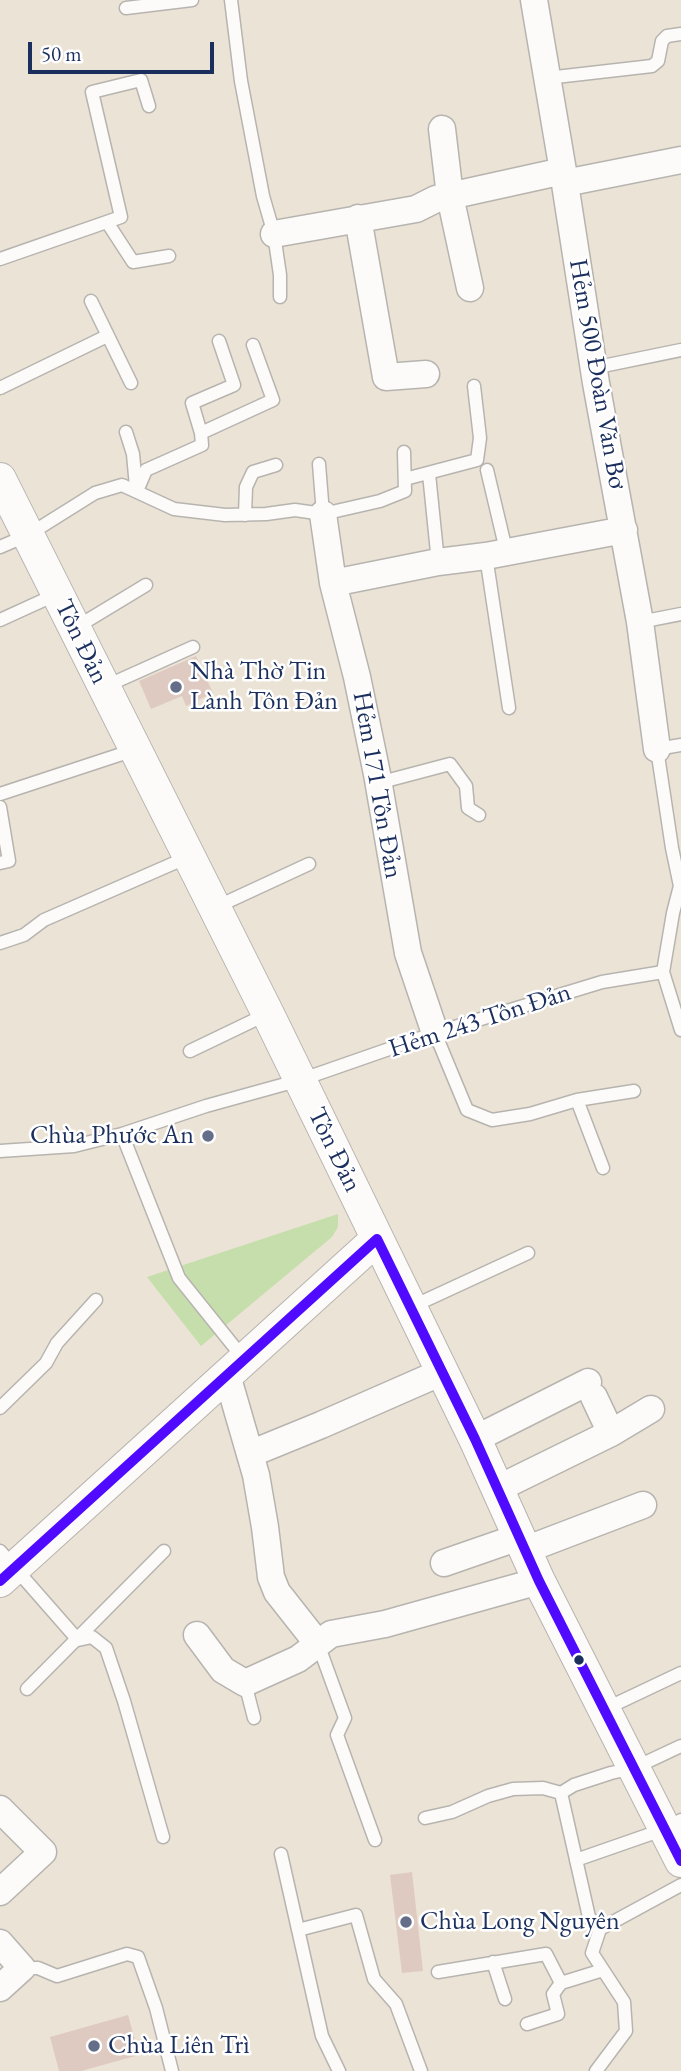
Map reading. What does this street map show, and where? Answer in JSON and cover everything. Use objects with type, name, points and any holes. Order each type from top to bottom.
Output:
[{"type":"street","name":"Hẻm 500 Đoàn Văn Bơ","points":[[534,0],[593,368],[639,622],[669,747]]},
{"type":"street","points":[[442,129],[450,196],[470,288]]},
{"type":"street","points":[[274,234],[416,209],[436,199],[450,196],[564,176],[681,160]]},
{"type":"street","points":[[358,218],[386,377],[426,374]]},
{"type":"street","name":"Tôn Đản","points":[[0,479],[14,541],[57,593],[268,1014],[475,1439],[539,1581],[634,1768],[673,1824],[681,1861]]},
{"type":"street","name":"Hẻm 171 Tôn Đản","points":[[323,514],[332,583],[357,677],[408,953],[435,1033]]},
{"type":"street","points":[[332,583],[624,530]]},
{"type":"street","points":[[5,1567],[236,1367],[377,1239]]},
{"type":"street","points":[[236,1367],[263,1515],[271,1577],[277,1592],[318,1644]]},
{"type":"street","points":[[250,1454],[321,1426],[442,1371]]},
{"type":"street","points":[[475,1439],[591,1389],[611,1433]]},
{"type":"street","points":[[497,1489],[611,1433],[650,1409]]},
{"type":"street","points":[[443,1563],[522,1544],[643,1505]]},
{"type":"street","points":[[197,1635],[223,1670],[244,1683],[298,1659],[331,1634],[385,1624],[539,1581]]},
{"type":"street","points":[[0,1809],[43,1852],[0,1892]]},
{"type":"street","points":[[0,1943],[22,1968],[0,1988]]},
{"type":"lane","points":[[126,8],[192,0]]},
{"type":"lane","points":[[231,0],[241,80],[263,196],[274,234],[280,297]]},
{"type":"lane","points":[[547,78],[652,66],[658,61],[662,41],[667,36],[681,34]]},
{"type":"lane","points":[[0,259],[121,217],[92,92],[141,80],[149,107]]},
{"type":"lane","points":[[107,222],[133,262],[169,256]]},
{"type":"lane","points":[[91,301],[131,383]]},
{"type":"lane","points":[[0,388],[107,336]]},
{"type":"lane","points":[[136,491],[146,470],[202,445],[192,403],[233,385],[219,341]]},
{"type":"lane","points":[[201,433],[273,400],[253,345]]},
{"type":"lane","points":[[593,368],[681,350]]},
{"type":"lane","points":[[405,479],[477,460],[480,438],[474,386]]},
{"type":"lane","points":[[126,432],[133,454],[136,491]]},
{"type":"lane","points":[[14,541],[95,493],[122,485],[174,509],[244,515],[295,510],[323,514],[380,501],[405,491],[404,452]]},
{"type":"lane","points":[[319,464],[323,514]]},
{"type":"lane","points":[[244,515],[246,487],[253,472],[276,465]]},
{"type":"lane","points":[[487,470],[509,708]]},
{"type":"lane","points":[[429,474],[438,562]]},
{"type":"lane","points":[[74,629],[146,586]]},
{"type":"lane","points":[[0,620],[57,593]]},
{"type":"lane","points":[[639,622],[681,614]]},
{"type":"lane","points":[[104,687],[193,647]]},
{"type":"lane","points":[[669,747],[680,886],[663,972],[681,1030]]},
{"type":"lane","points":[[0,794],[135,750]]},
{"type":"lane","points":[[378,783],[450,764],[466,786],[468,808],[480,816]]},
{"type":"lane","points":[[0,807],[9,860],[0,863]]},
{"type":"lane","points":[[0,943],[24,935],[44,920],[188,857]]},
{"type":"lane","points":[[214,908],[309,864]]},
{"type":"lane","name":"Hẻm 243 Tôn Đản","points":[[0,1151],[74,1146],[121,1134],[206,1106],[300,1080],[435,1033],[602,982],[663,972]]},
{"type":"lane","points":[[190,1051],[268,1014]]},
{"type":"lane","points":[[435,1033],[467,1110],[492,1120],[530,1114],[577,1100],[634,1091]]},
{"type":"lane","points":[[577,1100],[603,1168]]},
{"type":"lane","points":[[121,1134],[179,1278],[236,1367]]},
{"type":"lane","points":[[410,1308],[528,1253]]},
{"type":"lane","points":[[0,1408],[46,1363],[57,1343],[96,1300]]},
{"type":"lane","points":[[27,1689],[164,1551]]},
{"type":"lane","points":[[5,1567],[78,1640]]},
{"type":"lane","points":[[78,1640],[92,1637],[106,1648],[163,1838]]},
{"type":"lane","points":[[318,1644],[345,1718],[337,1735],[375,1840]]},
{"type":"lane","points":[[604,1709],[681,1674]]},
{"type":"lane","points":[[244,1683],[254,1718]]},
{"type":"lane","points":[[425,1818],[452,1812],[488,1796],[513,1789],[543,1788],[561,1793],[574,1785],[634,1768],[681,1746]]},
{"type":"lane","points":[[561,1793],[589,1917],[600,1929]]},
{"type":"lane","points":[[576,1860],[673,1824]]},
{"type":"lane","points":[[281,1854],[322,2036],[339,2071]]},
{"type":"lane","points":[[596,2071],[626,2031],[624,2002],[592,1954],[600,1929],[681,1885]]},
{"type":"lane","points":[[298,1930],[356,1914],[374,1979],[396,2004],[421,2071]]},
{"type":"lane","points":[[22,1968],[38,1968],[57,1976],[127,1954],[138,1957],[156,2008],[172,2071]]},
{"type":"lane","points":[[438,1972],[547,1954],[561,1983]]},
{"type":"lane","points":[[493,1962],[505,1999]]},
{"type":"lane","points":[[527,2024],[558,2014],[552,1994],[561,1983],[603,1970]]},
{"type":"green space","points":[[338,1214],[338,1227],[332,1237],[201,1346],[147,1277]]},
{"type":"building","name":"Nhà Thờ Tin Lành Tôn Đản","points":[[196,656],[213,693],[186,706],[182,696],[151,709],[139,681]]},
{"type":"building","name":"Chùa Long Nguyên","points":[[412,1872],[423,1971],[402,1973],[390,1875]]},
{"type":"building","name":"Chùa Liên Trì","points":[[128,2015],[139,2055],[81,2071],[59,2071],[50,2037]]},
{"type":"transit line","points":[[377,1239],[475,1439],[539,1581],[681,1861]]},
{"type":"transit line","points":[[0,1581],[377,1239]]},
{"type":"place","name":"Nhà Thờ Tin Lành Tôn Đản","points":[[176,687]]},
{"type":"place","name":"Chùa Phước An","points":[[208,1136]]},
{"type":"place","name":"Chùa Long Nguyên","points":[[406,1922]]},
{"type":"place","name":"Chùa Liên Trì","points":[[94,2046]]}]
